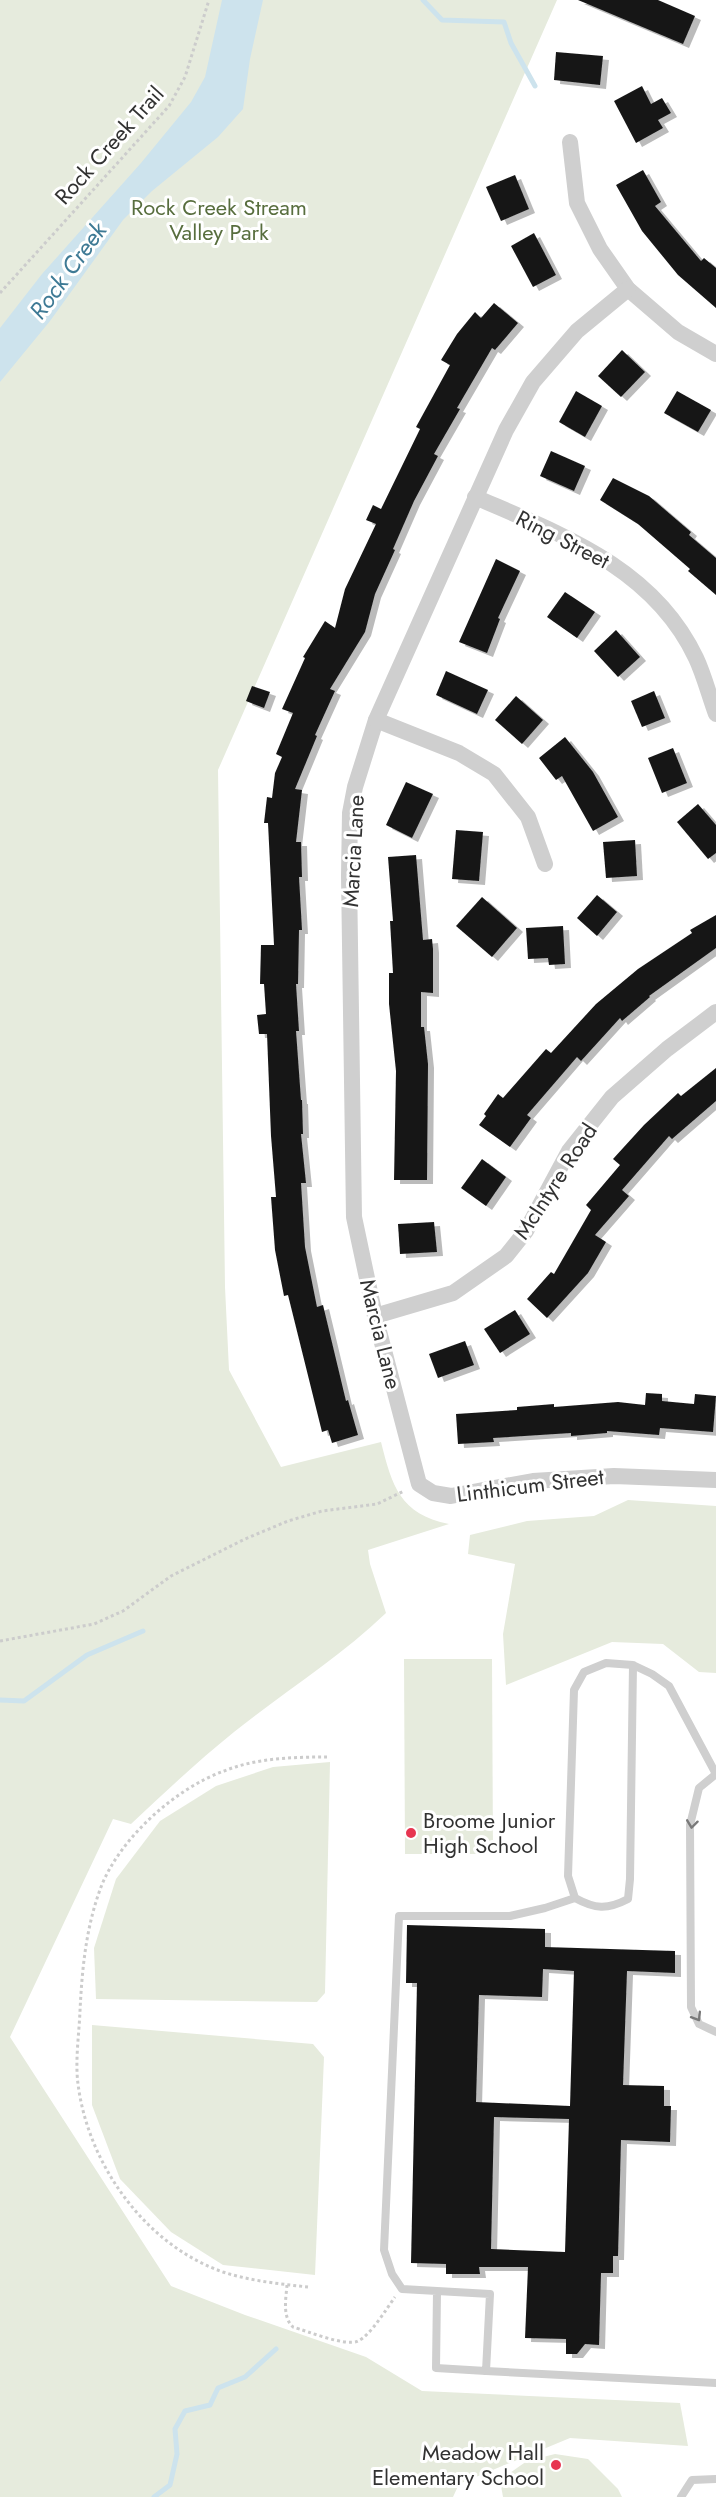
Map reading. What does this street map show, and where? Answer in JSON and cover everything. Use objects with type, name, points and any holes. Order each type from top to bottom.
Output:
[{"type":"street","points":[[570,142],[578,203],[600,249],[628,289],[678,332],[716,354]]},
{"type":"street","name":"Marcia Lane","points":[[419,1484],[375,1316],[354,1217],[350,813],[355,787],[376,720],[506,430],[533,382],[577,331],[628,289]]},
{"type":"street","name":"Ring Street","points":[[475,496],[571,538],[610,560],[641,586],[672,620],[695,657],[716,714]]},
{"type":"street","points":[[376,720],[459,753],[494,774],[528,817],[545,864]]},
{"type":"street","name":"McIntyre Road","points":[[375,1316],[453,1293],[506,1256],[526,1231],[569,1151],[612,1097],[716,1012]]},
{"type":"street","name":"Linthicum Street","points":[[419,1484],[433,1493],[451,1496],[533,1481],[614,1476],[716,1480]]},
{"type":"lane","points":[[575,1898],[568,1876],[574,1690],[584,1672],[606,1664],[633,1665],[669,1686],[716,1774],[699,1788],[690,1825],[691,2007],[699,2024],[716,2032]]},
{"type":"lane","points":[[486,2371],[490,2294],[402,2289],[392,2274],[384,2250],[399,1916],[510,1916],[575,1898],[591,1906],[614,1907],[628,1899],[633,1665]]},
{"type":"lane","points":[[437,2292],[436,2368],[716,2383]]},
{"type":"lane","points":[[681,2497],[692,2480],[716,2479]]},
{"type":"path","name":"Rock Creek Trail","points":[[0,293],[169,106],[185,77],[209,0]]},
{"type":"path","points":[[0,1641],[94,1624],[123,1611],[171,1576],[245,1539],[288,1521],[322,1511],[377,1504],[419,1484]]},
{"type":"path","points":[[308,2287],[270,2283],[223,2272],[184,2254],[156,2233],[127,2202],[104,2164],[85,2122],[77,2082],[81,1980],[88,1929],[102,1884],[124,1848],[153,1814],[189,1788],[224,1770],[288,1757],[327,1757]]},
{"type":"path","points":[[287,2285],[286,2313],[293,2327],[345,2342],[359,2341],[365,2336],[402,2289]]},
{"type":"green space","name":"Rock Creek Stream Valley Park","points":[[0,0],[557,0],[218,770],[225,1287],[229,1370],[281,1467],[381,1442],[389,1472],[401,1496],[419,1513],[449,1524],[368,1550],[370,1564],[386,1613],[349,1645],[221,1743],[131,1824],[113,1819],[10,2037],[171,2286],[245,2315],[366,2357],[422,2391],[680,2403],[688,2446],[570,2438],[459,2484],[453,2497],[0,2497]]},
{"type":"green space","points":[[628,1500],[716,1506],[716,1673],[699,1672],[663,1644],[612,1642],[506,1685],[503,1634],[515,1564],[468,1554],[470,1535],[527,1521],[594,1516]]},
{"type":"green space","points":[[404,1659],[492,1659],[493,1854],[405,1854]]},
{"type":"green space","points":[[330,1762],[325,1993],[317,2002],[96,1999],[94,1948],[116,1879],[160,1821],[216,1786],[273,1767]]},
{"type":"green space","points":[[92,2025],[313,2044],[324,2057],[315,2275],[223,2265],[171,2232],[120,2179],[92,2105]]},
{"type":"green space","points":[[555,2454],[588,2459],[618,2489],[622,2497],[503,2497],[500,2480],[527,2461]]},
{"type":"water","name":"Rock Creek","points":[[222,0],[263,0],[250,59],[243,109],[218,137],[152,191],[123,220],[50,321],[0,382],[0,328],[42,274],[141,163],[191,102],[205,77]]},
{"type":"building","points":[[578,0],[658,0],[695,16],[683,44]]},
{"type":"building","points":[[556,52],[603,56],[600,85],[554,80]]},
{"type":"building","points":[[642,86],[651,104],[662,98],[671,113],[658,120],[663,128],[636,143],[614,101]]},
{"type":"building","points":[[643,170],[661,202],[655,206],[701,261],[704,258],[716,268],[716,308],[678,275],[642,231],[616,185]]},
{"type":"building","points":[[515,175],[529,209],[501,221],[486,187]]},
{"type":"building","points":[[534,233],[556,275],[533,287],[511,246]]},
{"type":"building","points":[[494,303],[518,323],[495,350],[492,348],[457,408],[460,409],[434,454],[438,456],[414,501],[393,549],[395,550],[375,594],[365,632],[330,689],[335,691],[315,735],[317,736],[295,789],[302,790],[296,842],[301,842],[302,877],[299,877],[302,930],[299,930],[298,984],[296,984],[299,1031],[296,1031],[306,1183],[301,1183],[305,1247],[317,1307],[323,1305],[346,1401],[348,1400],[358,1435],[332,1443],[328,1430],[322,1432],[288,1295],[284,1296],[275,1250],[271,1197],[276,1197],[267,1034],[259,1034],[257,1015],[266,1014],[264,984],[260,984],[261,945],[274,945],[268,823],[264,823],[267,797],[272,798],[275,773],[282,757],[276,754],[293,713],[282,709],[305,658],[303,657],[325,621],[335,628],[345,589],[376,524],[366,520],[373,505],[381,509],[420,429],[416,427],[450,365],[441,360],[457,334],[475,312],[481,318]]},
{"type":"building","points":[[622,350],[645,372],[621,397],[598,376]]},
{"type":"building","points":[[576,391],[602,406],[585,437],[559,422]]},
{"type":"building","points":[[677,391],[711,410],[698,432],[664,413]]},
{"type":"building","points":[[551,451],[585,466],[574,491],[540,476]]},
{"type":"building","points":[[613,478],[649,496],[691,532],[689,535],[716,558],[716,595],[638,524],[600,500]]},
{"type":"building","points":[[496,559],[520,571],[498,618],[500,619],[487,653],[459,642]]},
{"type":"building","points":[[565,592],[595,612],[577,638],[547,617]]},
{"type":"building","points":[[616,630],[640,657],[618,677],[594,651]]},
{"type":"building","points":[[446,671],[488,690],[477,714],[436,695]]},
{"type":"building","points":[[252,686],[270,692],[264,708],[246,701]]},
{"type":"building","points":[[654,691],[665,718],[642,727],[631,701]]},
{"type":"building","points":[[516,696],[543,720],[522,744],[495,720]]},
{"type":"building","points":[[565,737],[593,772],[618,817],[593,831],[562,776],[556,780],[539,758]]},
{"type":"building","points":[[673,748],[687,783],[662,793],[648,758]]},
{"type":"building","points":[[406,782],[433,794],[412,838],[386,825]]},
{"type":"building","points":[[698,804],[716,825],[716,853],[708,859],[677,822]]},
{"type":"building","points":[[456,830],[483,832],[479,881],[452,879]]},
{"type":"building","points":[[635,840],[637,876],[606,878],[603,842]]},
{"type":"building","points":[[416,855],[423,940],[432,939],[433,949],[433,993],[421,992],[421,1027],[424,1027],[428,1064],[427,1180],[394,1180],[396,1071],[389,1004],[389,973],[393,973],[390,921],[393,921],[388,857]]},
{"type":"building","points":[[597,895],[617,912],[597,936],[577,918]]},
{"type":"building","points":[[482,897],[517,928],[492,957],[456,926]]},
{"type":"building","points":[[716,915],[716,948],[649,996],[622,1021],[620,1018],[581,1061],[577,1057],[527,1115],[531,1118],[510,1147],[479,1125],[498,1094],[503,1098],[546,1049],[551,1053],[596,1004],[638,969],[692,933],[690,930]]},
{"type":"building","points":[[563,926],[565,964],[549,965],[548,958],[528,959],[526,928]]},
{"type":"building","points":[[716,1068],[716,1101],[672,1139],[669,1136],[622,1190],[629,1196],[595,1235],[606,1242],[588,1273],[547,1318],[527,1299],[551,1272],[554,1274],[591,1210],[586,1205],[620,1165],[613,1159],[678,1093],[681,1096]]},
{"type":"building","points":[[482,1159],[506,1177],[486,1206],[461,1188]]},
{"type":"building","points":[[434,1222],[437,1252],[400,1254],[398,1224]]},
{"type":"building","points":[[515,1310],[530,1334],[500,1353],[484,1329]]},
{"type":"building","points":[[465,1341],[474,1365],[438,1378],[429,1354]]},
{"type":"building","points":[[646,1393],[662,1394],[662,1401],[694,1404],[695,1394],[716,1396],[713,1432],[660,1428],[659,1435],[607,1431],[607,1433],[571,1436],[571,1433],[493,1438],[494,1442],[458,1444],[456,1414],[517,1410],[517,1407],[554,1404],[554,1407],[618,1402],[645,1405]]},
{"type":"building","points":[[407,1925],[545,1929],[545,1947],[675,1951],[675,1973],[627,1971],[623,2085],[664,2086],[664,2106],[671,2106],[670,2142],[621,2140],[618,2256],[613,2256],[613,2273],[601,2273],[599,2345],[585,2344],[577,2354],[566,2354],[566,2339],[525,2338],[528,2267],[479,2267],[480,2274],[446,2274],[446,2264],[411,2263],[417,1983],[406,1983]],"holes":[[[543,1969],[574,1971],[570,2106],[476,2102],[479,1995],[542,1997]],[[494,2117],[569,2119],[565,2252],[491,2249]]]},
{"type":"waterway","points":[[423,0],[442,20],[504,22],[511,43],[535,86]]},
{"type":"waterway","points":[[0,1700],[24,1701],[87,1655],[143,1631]]},
{"type":"waterway","points":[[154,2497],[170,2485],[177,2454],[175,2429],[185,2411],[210,2405],[218,2388],[245,2377],[276,2349]]},
{"type":"place","name":"Broome Junior High School","points":[[411,1833]]},
{"type":"place","name":"Meadow Hall Elementary School","points":[[556,2465]]}]
